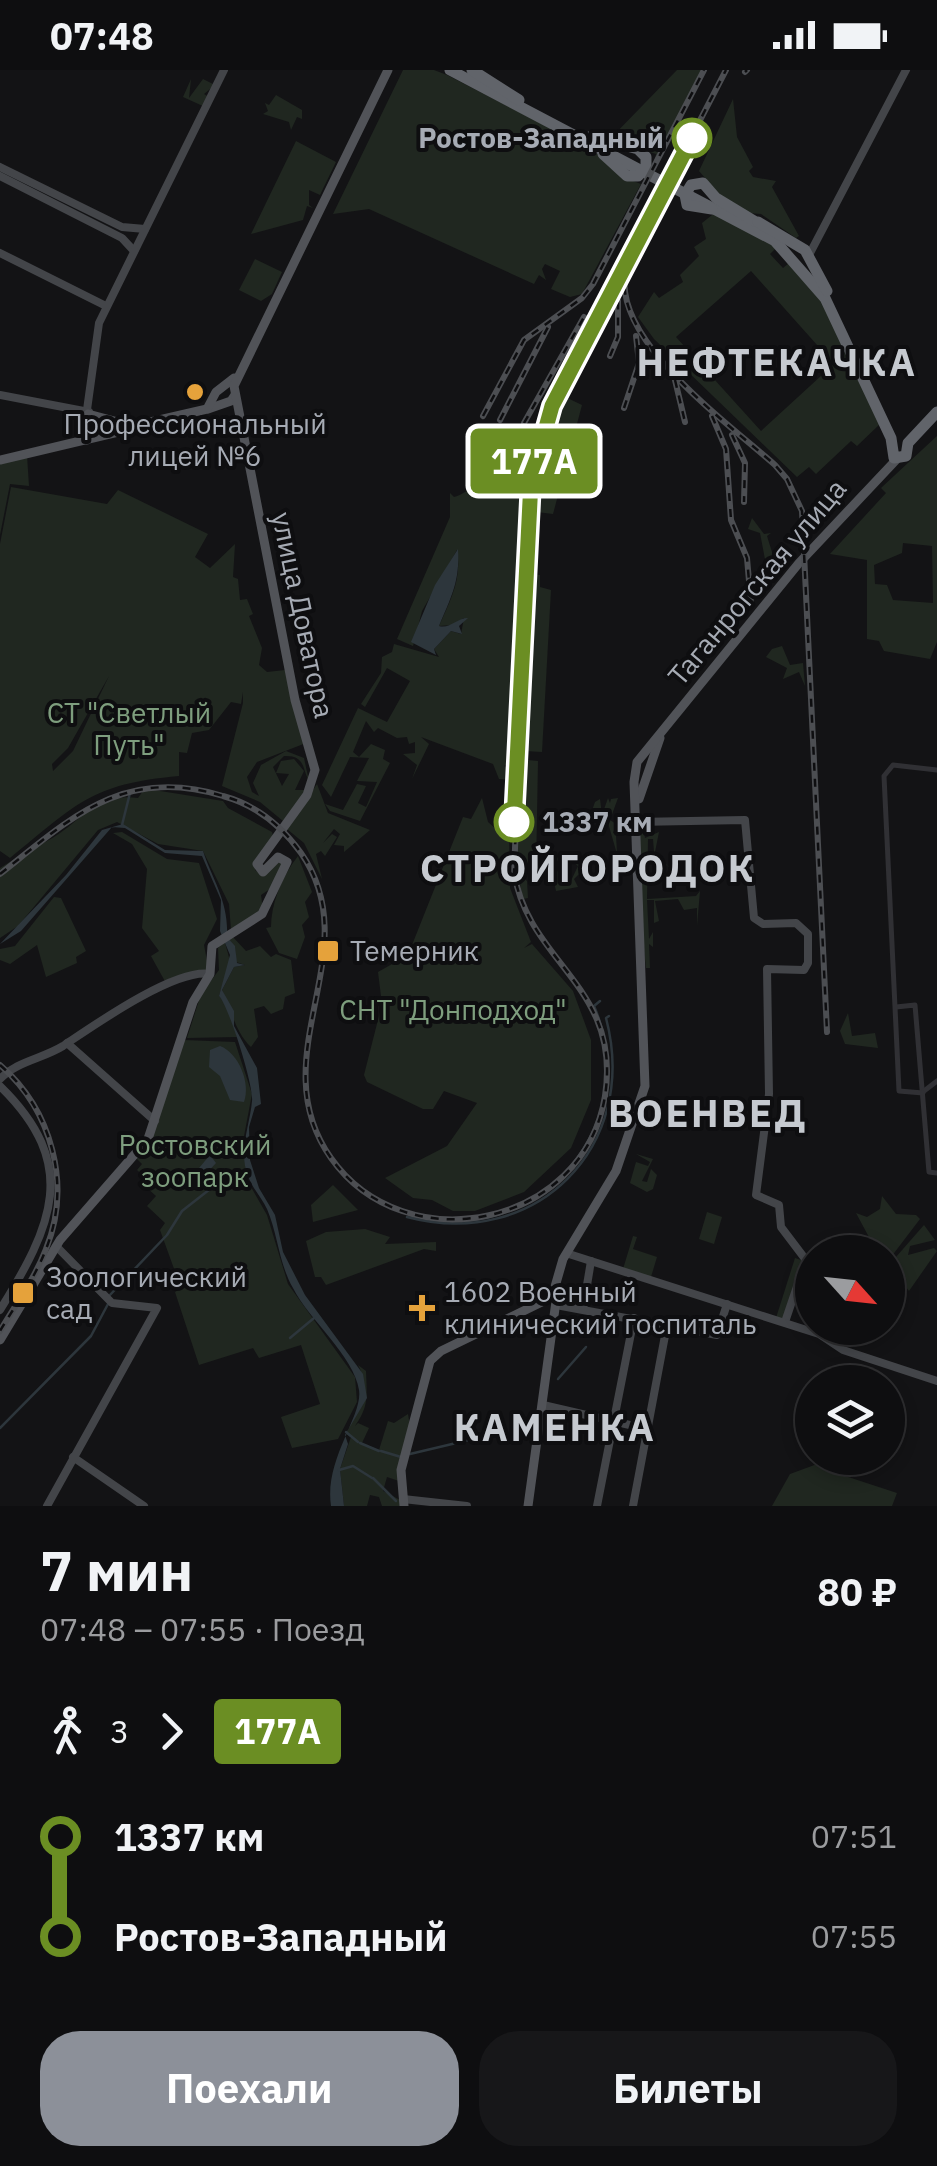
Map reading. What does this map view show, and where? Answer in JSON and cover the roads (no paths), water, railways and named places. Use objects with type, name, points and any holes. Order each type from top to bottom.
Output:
[{"type":"highway","points":[[450,70],[480,79],[580,135],[754,221]]},
{"type":"highway","points":[[580,135],[639,149],[646,167],[638,176],[625,175],[580,135]]},
{"type":"highway","points":[[719,210],[688,207],[684,199],[688,188],[700,182],[719,200],[795,251],[814,276]]},
{"type":"highway","points":[[691,192],[719,210],[767,231]]},
{"type":"highway","points":[[795,251],[808,255],[814,276],[897,449],[937,409]]},
{"type":"main road","points":[[88,437],[87,413],[135,426],[207,408],[228,398],[386,70]]},
{"type":"main road","points":[[0,459],[112,433],[228,398]]},
{"type":"main road","name":"улица Доватора","points":[[210,974],[212,946],[264,911],[286,870],[286,861],[281,856],[264,872],[256,868],[310,791],[314,770],[228,398]]},
{"type":"main road","points":[[112,433],[121,429],[118,422]]},
{"type":"main road","name":"Таганрогская улица","points":[[528,1506],[556,1289],[568,1254],[588,1225],[624,1150],[645,1082],[637,791],[665,727],[897,449]]},
{"type":"main road","points":[[0,1340],[56,1246],[143,1146],[200,991],[210,974]]},
{"type":"main road","name":"Таганрогская улица","points":[[553,1303],[568,1254]]},
{"type":"main road","points":[[404,1504],[401,1470],[432,1358],[553,1303]]},
{"type":"street","points":[[0,396],[87,413],[98,323],[136,238],[224,70]]},
{"type":"street","points":[[808,255],[906,70]]},
{"type":"street","points":[[0,167],[136,238]]},
{"type":"street","points":[[0,176],[136,238]]},
{"type":"street","points":[[0,253],[106,306]]},
{"type":"street","points":[[636,822],[743,819],[754,918],[763,924],[796,923],[808,934],[808,963],[804,970],[768,968],[769,1094],[756,1195],[777,1202],[780,1227],[806,1260],[785,1322]]},
{"type":"street","points":[[0,1310],[42,1238],[50,1187],[38,1132],[2,1079],[67,1043],[108,1014],[190,974],[210,974]]},
{"type":"street","points":[[67,1043],[155,1121]]},
{"type":"street","points":[[47,1506],[156,1308],[109,1299],[56,1246]]},
{"type":"street","points":[[568,1254],[785,1322],[819,1334],[843,1350],[937,1381]]},
{"type":"street","points":[[583,1308],[591,1261]]},
{"type":"street","points":[[553,1303],[716,1335],[727,1304]]},
{"type":"street","points":[[598,1506],[634,1318]]},
{"type":"street","points":[[633,1506],[667,1325]]},
{"type":"street","points":[[542,1406],[648,1429]]},
{"type":"street","points":[[74,1457],[144,1506]]},
{"type":"street","points":[[404,1504],[467,1506]]},
{"type":"waterway","points":[[122,825],[130,793]]},
{"type":"waterway","points":[[410,1215],[456,1221],[500,1214],[537,1196],[569,1169],[592,1134],[605,1094],[606,1051],[594,1006],[600,1001]]},
{"type":"waterway","points":[[407,1217],[454,1224],[497,1218],[536,1203],[568,1179],[592,1147],[607,1108],[613,1065],[606,1018],[609,1016]]},
{"type":"waterway","points":[[109,1296],[167,1235],[182,1211],[228,1175],[246,1174]]},
{"type":"waterway","points":[[0,1428],[91,1336],[108,1304]]},
{"type":"waterway","points":[[290,1338],[314,1318]]},
{"type":"waterway","points":[[558,1379],[586,1347]]},
{"type":"waterway","points":[[346,1432],[358,1442]]},
{"type":"waterway","points":[[410,1454],[490,1435]]},
{"type":"waterway","points":[[360,1443],[379,1451]]},
{"type":"waterway","points":[[381,1451],[401,1457]]},
{"type":"waterway","points":[[339,1470],[353,1466],[372,1478]]},
{"type":"waterway","points":[[373,1478],[396,1501]]},
{"type":"railway","points":[[483,416],[524,340],[582,298],[593,284],[704,70]]},
{"type":"railway","points":[[0,874],[76,816],[128,792],[188,788],[246,805],[267,817],[293,843],[319,890],[325,928],[306,1081],[312,1120],[331,1158],[363,1191],[402,1211],[445,1219],[488,1216],[529,1201],[564,1176],[590,1141],[605,1096],[607,1059],[600,1027],[587,1001],[537,930],[523,903],[514,872],[530,493],[538,441],[552,406],[726,70]]},
{"type":"railway","points":[[626,271],[626,297],[636,324],[654,351],[703,403],[775,465],[787,479],[802,511],[827,1032]]},
{"type":"railway","points":[[610,356],[618,337],[618,301]]},
{"type":"railway","points":[[524,423],[584,317]]},
{"type":"railway","points":[[500,420],[548,327]]},
{"type":"railway","points":[[624,408],[639,363],[636,336]]},
{"type":"railway","points":[[675,380],[685,422]]},
{"type":"railway","points":[[712,416],[726,449],[731,520],[747,558],[751,604]]},
{"type":"railway","points":[[732,435],[745,463],[744,502]]},
{"type":"railway","points":[[0,1065],[33,1104],[44,1126],[57,1175],[54,1225],[42,1260],[0,1331]]},
{"type":"train","name":"177А","points":[[514,822],[531,481],[538,441],[552,406],[692,138]]},
{"type":"place","name":"Ростов-Западный","points":[[692,138]]},
{"type":"place","name":"Профессиональный лицей №6","points":[[195,392]]},
{"type":"place","name":"1337 км","points":[[514,822]]},
{"type":"place","name":"Темерник","points":[[328,951]]},
{"type":"place","name":"Зоологический сад","points":[[23,1293]]},
{"type":"place","name":"1602 Военный клинический госпиталь","points":[[422,1308]]},
{"type":"district","name":"НЕФТЕКАЧКА","points":[[777,363]]},
{"type":"district","name":"СТРОЙГОРОДОК","points":[[588,869]]},
{"type":"district","name":"ВОЕНВЕД","points":[[708,1114]]},
{"type":"district","name":"КАМЕНКА","points":[[555,1428]]},
{"type":"park label","name":"СТ \"Светлый Путь\"","points":[[129,729]]},
{"type":"park label","name":"СНТ \"Донподход\"","points":[[453,1010]]},
{"type":"park label","name":"Ростовский зоопарк","points":[[195,1161]]}]
